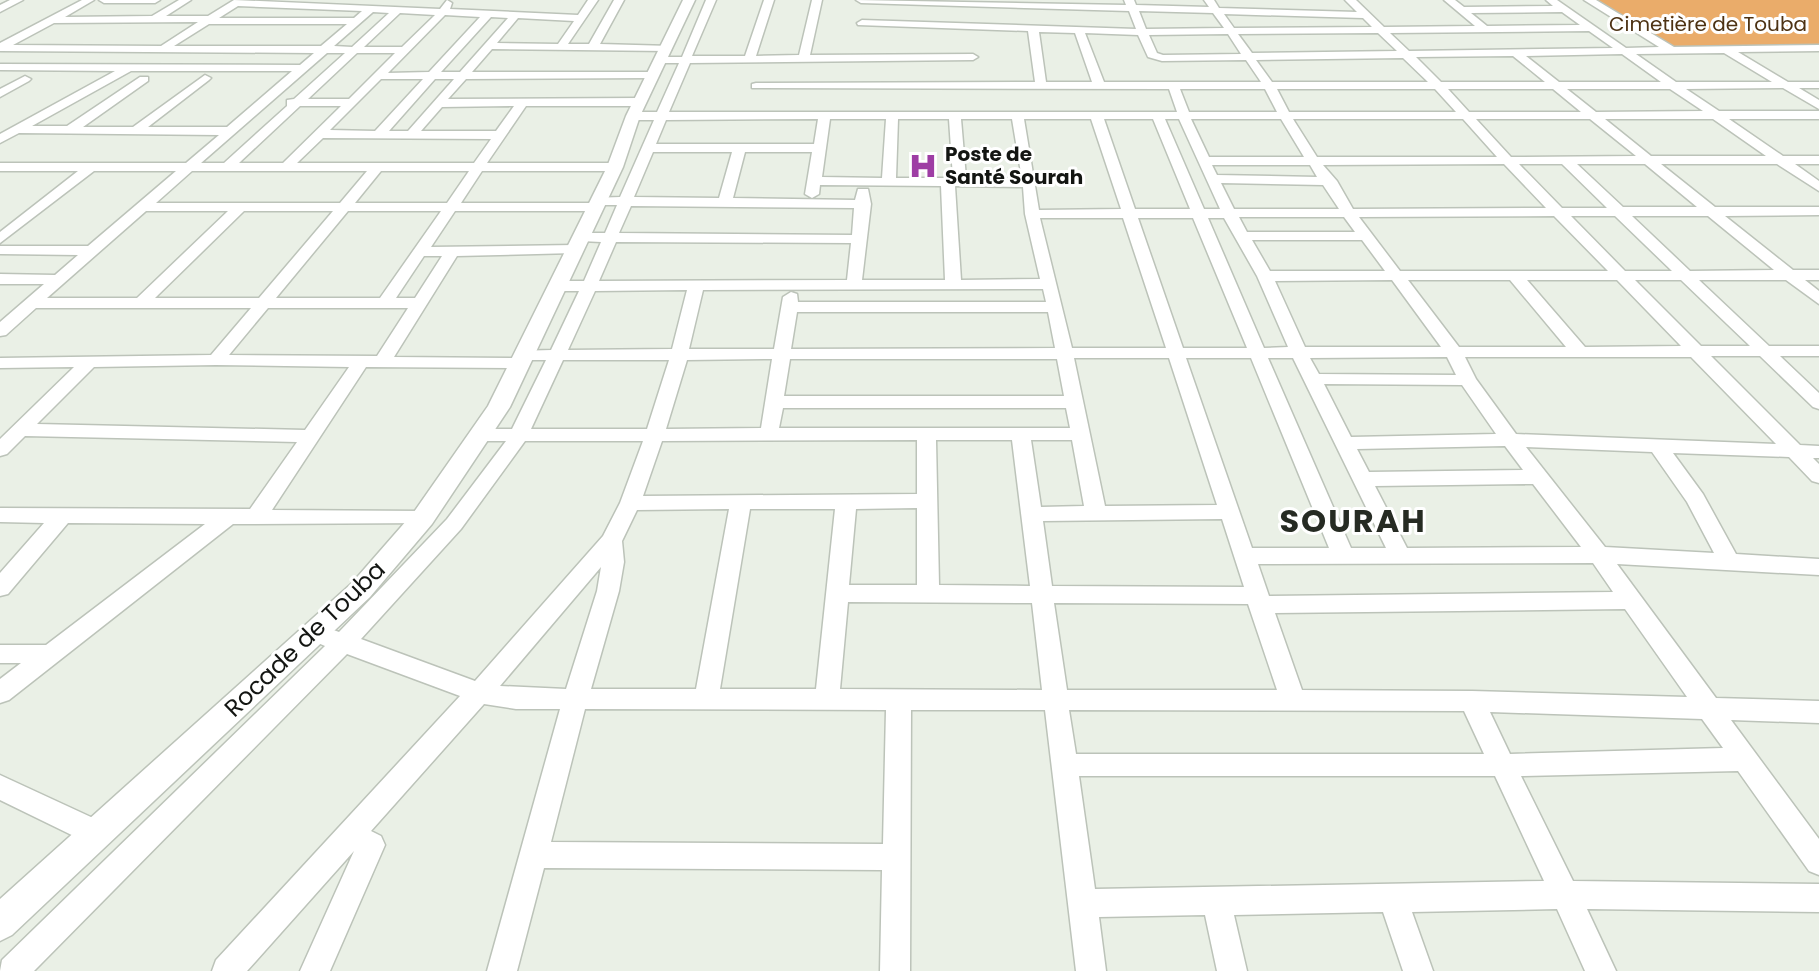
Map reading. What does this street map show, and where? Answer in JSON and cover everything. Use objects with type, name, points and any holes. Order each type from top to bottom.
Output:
[{"type":"main road","name":"Rocade de Touba","points":[[0,923],[317,633],[361,590],[423,518],[499,407],[615,167],[636,109],[667,61],[689,0]]},
{"type":"street","points":[[0,9],[18,0]]},
{"type":"street","points":[[0,48],[89,0]]},
{"type":"street","points":[[104,0],[156,0]]},
{"type":"street","points":[[124,19],[156,0]]},
{"type":"street","points":[[155,19],[186,0]]},
{"type":"street","points":[[420,0],[489,13],[578,22]]},
{"type":"street","points":[[592,48],[619,0]]},
{"type":"street","points":[[13,971],[344,642],[454,524],[520,436],[649,148],[660,116],[667,61],[711,0]]},
{"type":"street","points":[[749,59],[769,0]]},
{"type":"street","points":[[804,59],[817,0]]},
{"type":"street","points":[[857,47],[862,23],[862,0],[1212,6],[1365,15]]},
{"type":"street","points":[[1350,0],[1438,85],[1508,161],[1819,476]]},
{"type":"street","points":[[1449,0],[1819,299]]},
{"type":"street","points":[[1551,0],[1819,187]]},
{"type":"street","points":[[1589,0],[1671,50]]},
{"type":"street","points":[[0,139],[164,48],[238,2],[399,9],[447,4],[591,4]]},
{"type":"street","points":[[1014,2],[1016,28]]},
{"type":"street","points":[[286,167],[447,4]]},
{"type":"street","points":[[560,48],[591,4]]},
{"type":"street","points":[[1131,4],[1152,55],[1158,57],[1408,56],[1819,48]]},
{"type":"street","points":[[1212,6],[1270,87],[1289,122],[1350,215],[1453,351],[1467,380],[1599,555],[1819,862]]},
{"type":"street","points":[[0,331],[372,8]]},
{"type":"street","points":[[227,167],[399,9]]},
{"type":"street","points":[[1461,10],[1564,9]]},
{"type":"street","points":[[379,134],[489,13]]},
{"type":"street","points":[[411,135],[516,15]]},
{"type":"street","points":[[52,20],[355,21]]},
{"type":"street","points":[[504,28],[578,22]]},
{"type":"street","points":[[862,23],[908,45],[971,27],[1145,32],[1591,28]]},
{"type":"street","points":[[971,27],[976,115]]},
{"type":"street","points":[[1033,29],[1041,85]]},
{"type":"street","points":[[1079,30],[1099,85]]},
{"type":"street","points":[[65,48],[86,36]]},
{"type":"street","points":[[889,181],[908,45]]},
{"type":"street","points":[[378,76],[462,76],[667,61],[804,59],[857,47],[908,45],[973,57]]},
{"type":"street","points":[[488,46],[592,48],[667,61]]},
{"type":"street","points":[[0,48],[404,50]]},
{"type":"street","points":[[1725,49],[1819,105]]},
{"type":"street","points":[[748,116],[766,59]]},
{"type":"street","points":[[0,67],[301,68]]},
{"type":"street","points":[[0,94],[13,79],[33,67]]},
{"type":"street","points":[[135,131],[205,78]]},
{"type":"street","points":[[13,79],[289,79]]},
{"type":"street","points":[[70,130],[144,79]]},
{"type":"street","points":[[1173,85],[1187,123],[1229,213],[1265,276],[1312,379],[1400,555]]},
{"type":"street","points":[[756,86],[1819,85]]},
{"type":"street","points":[[263,103],[353,102]]},
{"type":"street","points":[[439,103],[522,103],[636,109],[660,116],[1157,115],[1187,123],[1464,115],[1819,115]]},
{"type":"street","points":[[385,303],[522,103]]},
{"type":"street","points":[[811,203],[825,115]]},
{"type":"street","points":[[953,284],[955,115]]},
{"type":"street","points":[[1017,115],[1030,183],[1032,214],[1055,307],[1096,514]]},
{"type":"street","points":[[1096,115],[1293,701]]},
{"type":"street","points":[[1157,115],[1343,555]]},
{"type":"street","points":[[0,130],[232,131]]},
{"type":"street","points":[[320,134],[500,135]]},
{"type":"street","points":[[649,148],[820,148]]},
{"type":"street","points":[[725,202],[739,149]]},
{"type":"street","points":[[1206,161],[1819,160]]},
{"type":"street","points":[[1566,161],[1819,403]]},
{"type":"street","points":[[0,167],[615,167]]},
{"type":"street","points":[[0,239],[91,167]]},
{"type":"street","points":[[216,360],[377,167]]},
{"type":"street","points":[[1213,179],[1330,181]]},
{"type":"street","points":[[815,181],[1030,183]]},
{"type":"street","points":[[854,284],[864,204],[862,182]]},
{"type":"street","points":[[144,207],[451,207],[625,202],[864,204]]},
{"type":"street","points":[[141,303],[240,207]]},
{"type":"street","points":[[1032,214],[1819,211]]},
{"type":"street","points":[[1243,236],[1366,236]]},
{"type":"street","points":[[420,252],[578,243],[610,237],[859,239]]},
{"type":"street","points":[[0,250],[93,251]]},
{"type":"street","points":[[381,363],[453,251]]},
{"type":"street","points":[[1265,276],[1819,275]]},
{"type":"street","points":[[1516,277],[1580,352]]},
{"type":"street","points":[[0,279],[59,280]]},
{"type":"street","points":[[769,435],[792,284]]},
{"type":"street","points":[[557,286],[1050,284]]},
{"type":"street","points":[[227,971],[479,693],[611,541],[630,503],[654,436],[680,353],[696,285]]},
{"type":"street","points":[[33,303],[420,303]]},
{"type":"street","points":[[789,307],[1055,307]]},
{"type":"street","points":[[0,363],[216,360],[381,363],[680,353],[1819,351]]},
{"type":"street","points":[[0,450],[91,360]]},
{"type":"street","points":[[256,517],[360,363]]},
{"type":"street","points":[[1312,379],[1467,380]]},
{"type":"street","points":[[774,402],[1073,402]]},
{"type":"street","points":[[20,430],[311,436]]},
{"type":"street","points":[[1021,434],[1091,971]]},
{"type":"street","points":[[480,435],[1078,434]]},
{"type":"street","points":[[926,435],[928,594]]},
{"type":"street","points":[[1344,443],[1510,440],[1819,452]]},
{"type":"street","points":[[1658,446],[1696,499],[1729,562]]},
{"type":"street","points":[[1362,479],[1538,477]]},
{"type":"street","points":[[827,701],[846,501]]},
{"type":"street","points":[[630,503],[926,501]]},
{"type":"street","points":[[706,700],[741,502]]},
{"type":"street","points":[[1032,514],[1228,512]]},
{"type":"street","points":[[0,515],[423,518]]},
{"type":"street","points":[[0,588],[62,516]]},
{"type":"street","points":[[0,693],[228,517]]},
{"type":"street","points":[[502,971],[612,577],[611,541]]},
{"type":"street","points":[[1243,556],[1599,555],[1819,567]]},
{"type":"street","points":[[836,593],[1258,601],[1631,600]]},
{"type":"street","points":[[317,633],[479,693],[516,699],[1472,701],[1707,706],[1819,712]]},
{"type":"street","points":[[0,654],[49,654]]},
{"type":"street","points":[[895,971],[899,700]]},
{"type":"street","points":[[1472,701],[1601,971]]},
{"type":"street","points":[[1066,765],[1503,765],[1746,759]]},
{"type":"street","points":[[0,787],[96,833]]},
{"type":"street","points":[[315,971],[371,845],[350,835]]},
{"type":"street","points":[[533,855],[895,857]]},
{"type":"street","points":[[1083,903],[1564,895],[1819,898]]},
{"type":"street","points":[[1393,899],[1418,971]]},
{"type":"street","points":[[1217,901],[1232,971]]},
{"type":"green space","name":"Cimetière de Touba","points":[[1596,0],[1819,0],[1819,47],[1677,49]]},
{"type":"place","name":"Poste de Santé Sourah","points":[[923,166]]},
{"type":"district","name":"SOURAH","points":[[1353,521]]}]
